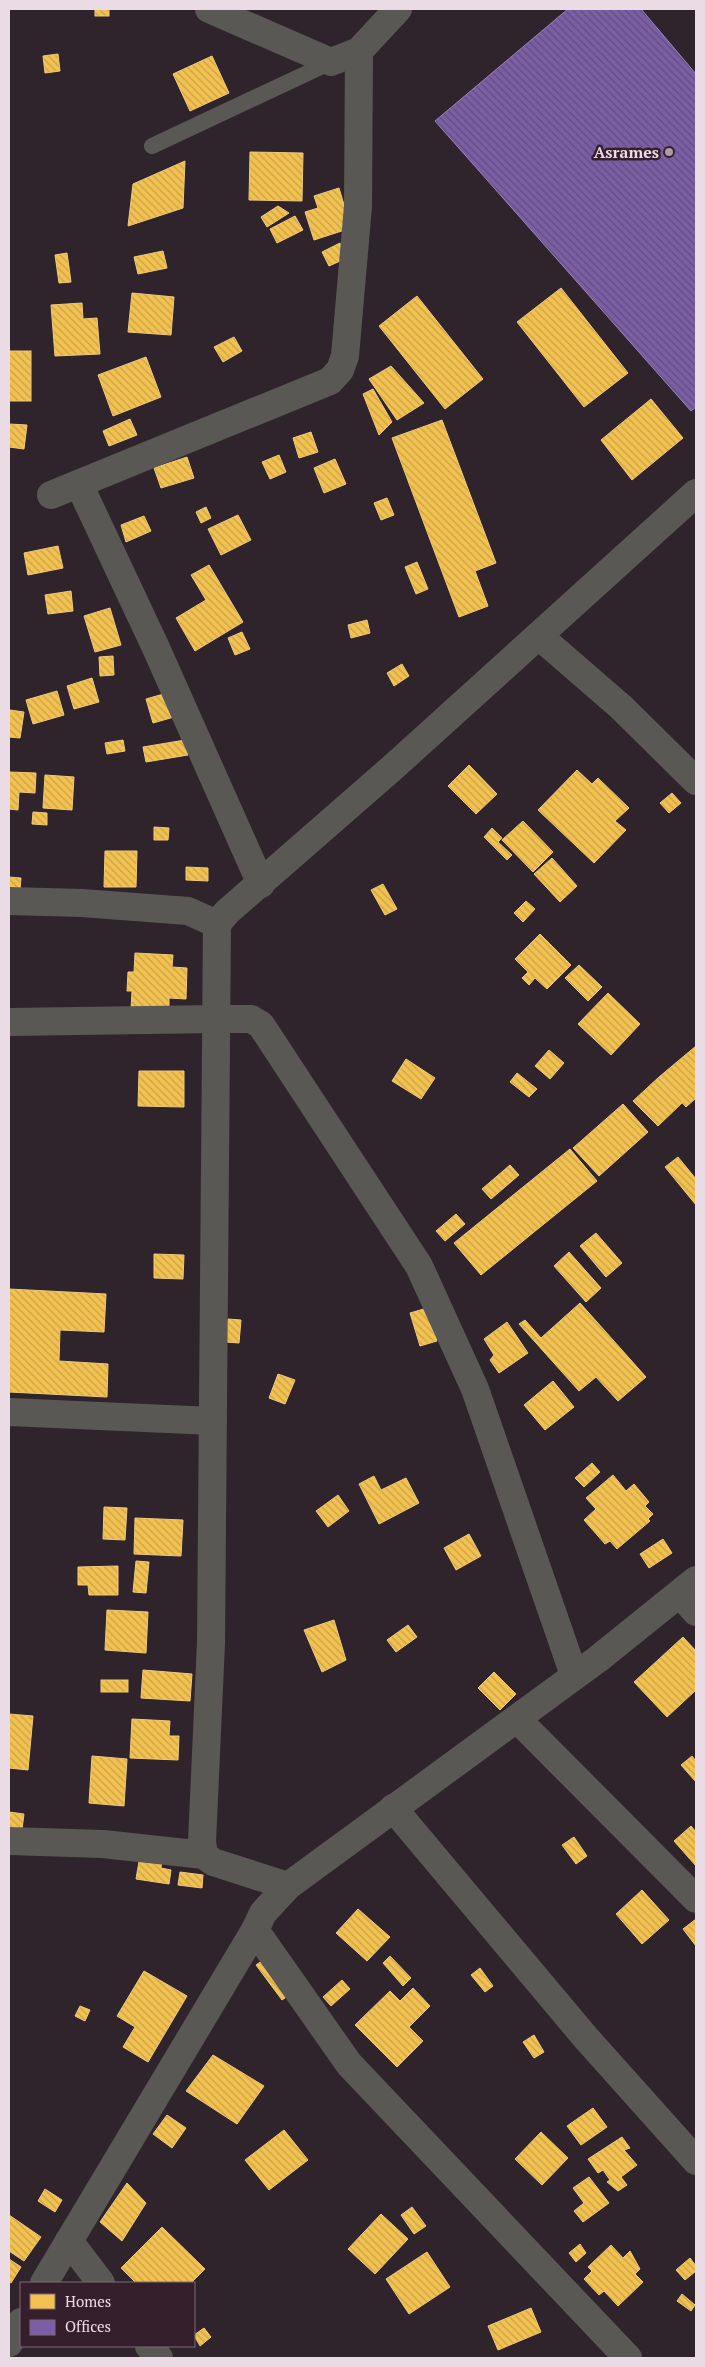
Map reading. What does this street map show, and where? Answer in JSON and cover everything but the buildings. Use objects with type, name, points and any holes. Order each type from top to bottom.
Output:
[{"type":"street","points":[[209,9],[331,62],[359,51],[398,9]]},
{"type":"street","points":[[51,495],[330,381],[340,370],[345,356],[358,206],[359,51]]},
{"type":"street","points":[[78,484],[156,648],[260,884]]},
{"type":"street","points":[[204,1855],[202,1842],[211,1643],[217,924],[696,493]]},
{"type":"street","points":[[539,636],[620,707],[696,781]]},
{"type":"street","points":[[9,902],[82,903],[188,911],[217,924]]},
{"type":"street","points":[[9,1022],[251,1019],[261,1025],[419,1266],[475,1389],[574,1674]]},
{"type":"street","points":[[9,1412],[213,1421]]},
{"type":"street","points":[[45,2282],[255,1930],[263,1913],[288,1886],[517,1719],[574,1674],[691,1595]]},
{"type":"street","points":[[517,1719],[696,1899]]},
{"type":"street","points":[[393,1808],[586,2038],[696,2161]]},
{"type":"street","points":[[9,1841],[103,1844],[204,1855],[213,1862],[288,1886]]},
{"type":"street","points":[[255,1930],[349,2064],[628,2358]]},
{"type":"street","points":[[69,2241],[100,2282]]},
{"type":"street","points":[[9,2343],[20,2324]]},
{"type":"street","points":[[150,2347],[159,2358]]},
{"type":"lane","points":[[152,146],[331,62]]},
{"type":"place","name":"Asrames","points":[[669,152]]}]
